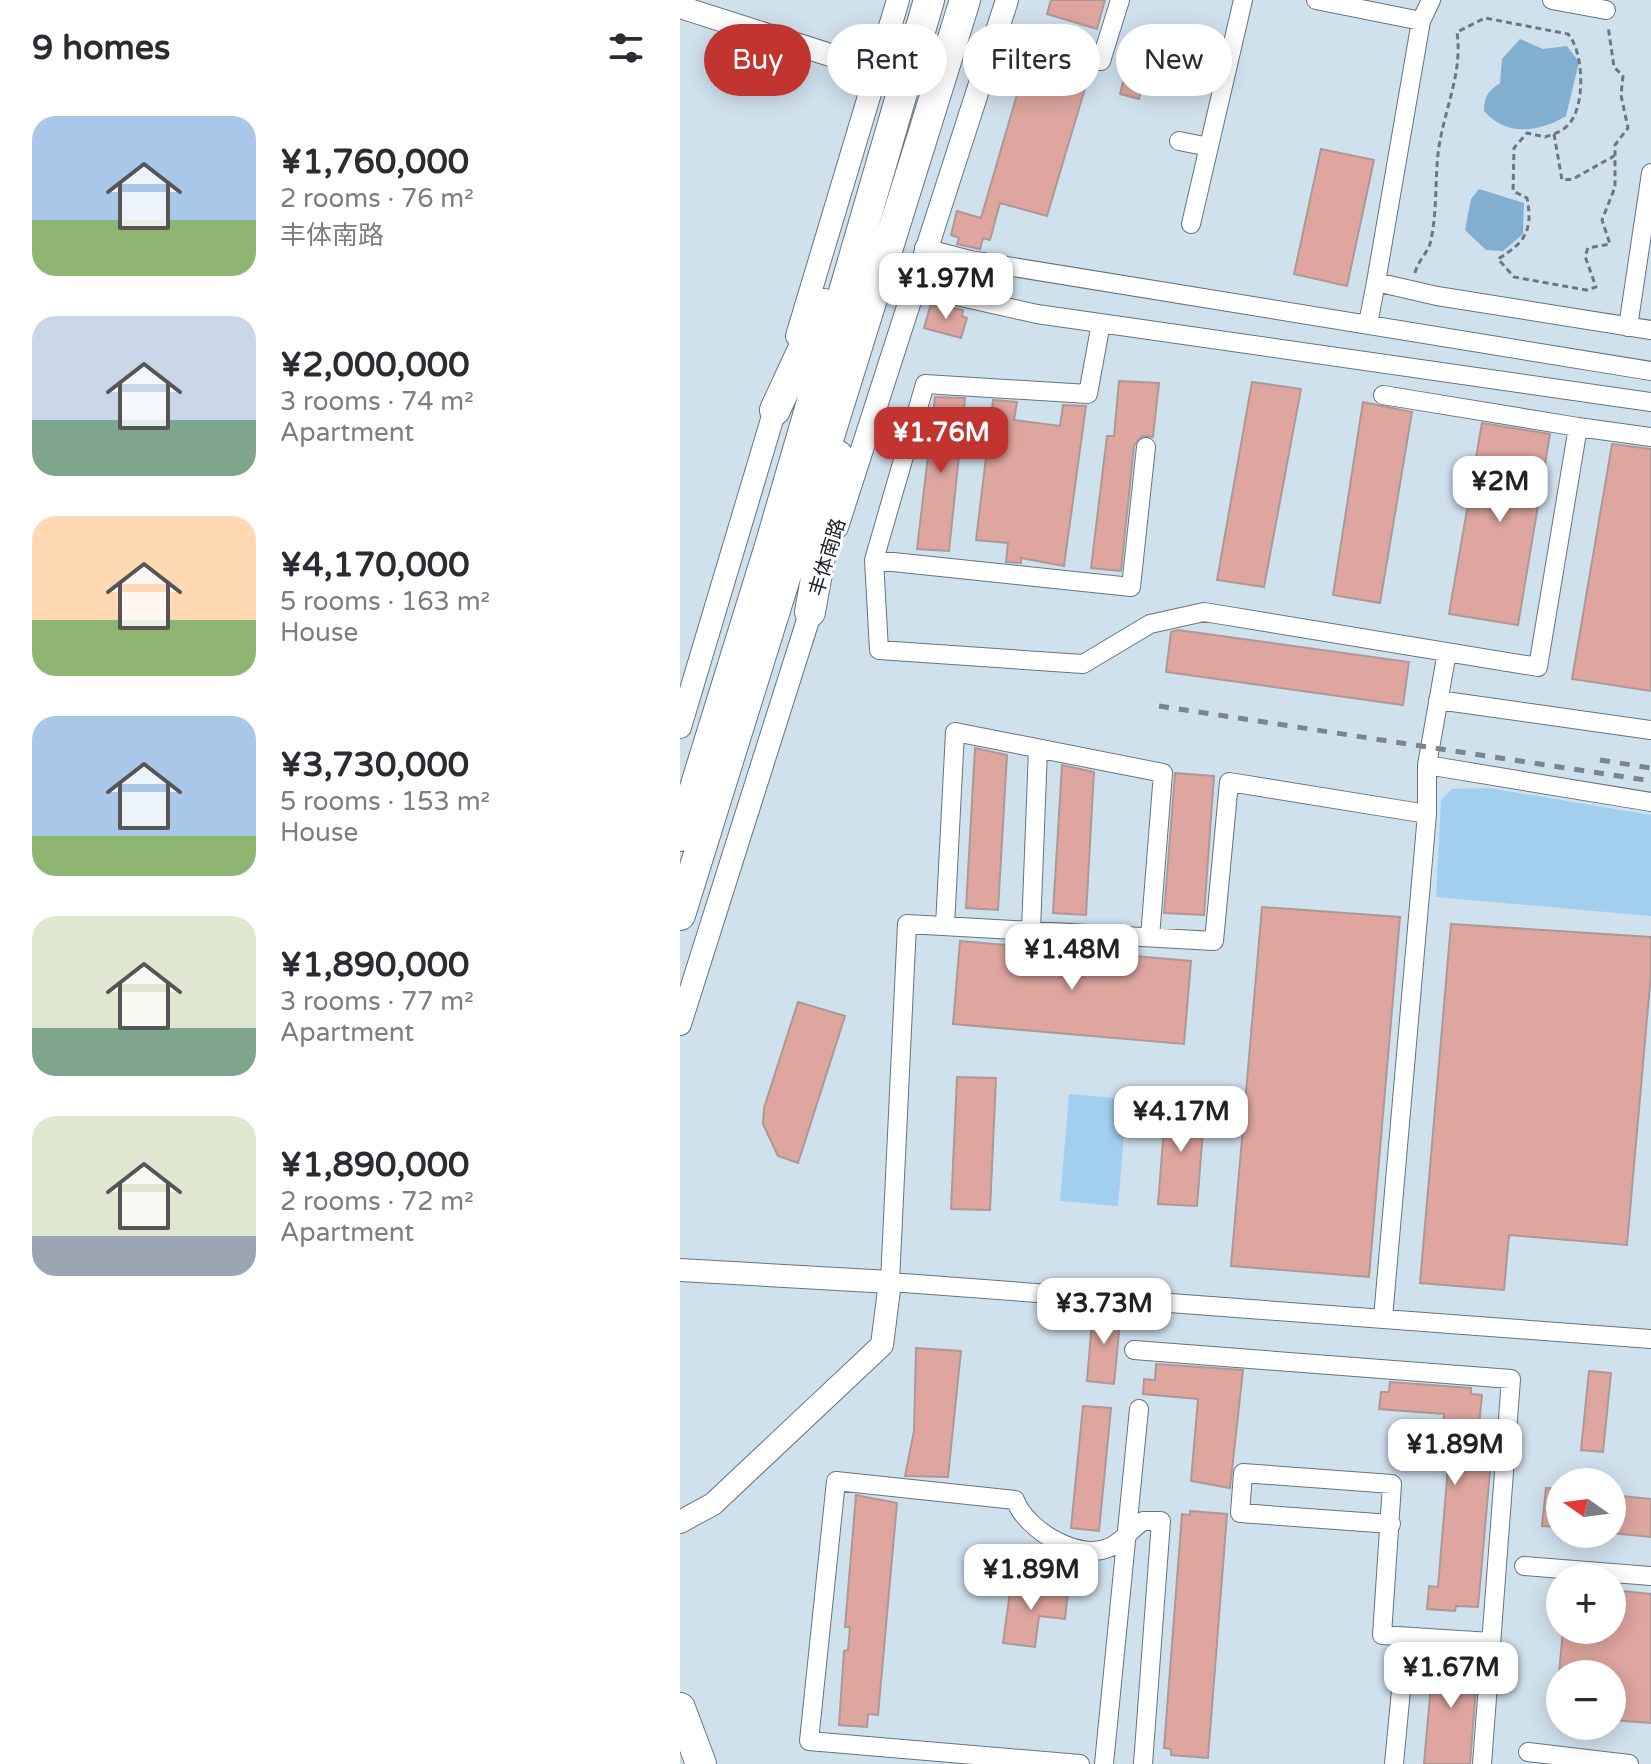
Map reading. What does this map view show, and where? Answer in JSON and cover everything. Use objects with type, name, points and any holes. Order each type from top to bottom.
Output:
[{"type":"highway","name":"丰体南路","points":[[680,915],[781,549],[866,211],[929,0]]},
{"type":"highway","name":"丰体南路","points":[[680,836],[862,324],[965,0]]},
{"type":"highway","points":[[775,410],[866,211]]},
{"type":"highway","points":[[810,612],[862,324]]},
{"type":"highway","points":[[680,1708],[701,1764]]},
{"type":"street","points":[[891,24],[898,0]]},
{"type":"street","name":"丰体南路","points":[[1000,24],[1007,0]]},
{"type":"street","points":[[1100,61],[1120,0]]},
{"type":"street","points":[[1191,224],[1243,0]]},
{"type":"street","points":[[1316,0],[1421,21]]},
{"type":"street","points":[[1368,324],[1421,21],[1431,0]]},
{"type":"street","points":[[1552,0],[1606,10]]},
{"type":"street","points":[[680,7],[827,54]]},
{"type":"street","points":[[680,727],[869,96]]},
{"type":"street","name":"丰体南路","points":[[680,1024],[924,248],[975,96]]},
{"type":"street","points":[[1179,141],[1209,147]]},
{"type":"street","points":[[1628,327],[1651,173]]},
{"type":"street","points":[[924,248],[970,260],[1651,371]]},
{"type":"street","points":[[1376,282],[1651,330]]},
{"type":"street","points":[[912,286],[1037,314],[1651,402]]},
{"type":"street","points":[[1101,323],[1088,394],[925,384],[874,560],[879,650],[1083,664],[1150,624],[1204,612],[1538,667],[1578,427]]},
{"type":"street","points":[[1383,395],[1651,437]]},
{"type":"street","points":[[874,560],[1131,587],[1146,447]]},
{"type":"street","points":[[1383,1318],[1427,814],[1427,765],[1447,652]]},
{"type":"street","points":[[1438,700],[1651,730]]},
{"type":"street","points":[[945,926],[955,732],[1163,773],[1150,937]]},
{"type":"street","points":[[1031,930],[1038,749]]},
{"type":"street","points":[[1427,765],[1651,802]]},
{"type":"street","points":[[680,1522],[713,1504],[882,1345],[890,1282],[907,924],[1214,941],[1229,782],[1427,814]]},
{"type":"street","points":[[680,1270],[890,1282],[1651,1339]]},
{"type":"street","points":[[1134,1350],[1511,1379],[1482,1764]]},
{"type":"street","points":[[1104,1764],[1139,1409]]},
{"type":"street","points":[[1391,1524],[1240,1513],[1243,1473],[1392,1484],[1391,1524],[1382,1635],[1491,1642]]},
{"type":"street","points":[[1080,1764],[809,1741],[836,1481],[1015,1500],[1034,1529],[1075,1548],[1113,1546],[1143,1521],[1161,1521],[1143,1764]]},
{"type":"street","points":[[1524,1566],[1651,1576]]},
{"type":"street","points":[[1394,1764],[1406,1637]]},
{"type":"street","points":[[1528,1752],[1629,1764]]},
{"type":"path","points":[[1412,290],[1418,261],[1431,243],[1439,182],[1438,155],[1460,54],[1457,32],[1485,18],[1568,34],[1582,60],[1575,114],[1568,125],[1545,137],[1527,133],[1514,148],[1513,191],[1527,198],[1532,222],[1525,241],[1498,259],[1514,277],[1586,290],[1596,287],[1585,256],[1588,248],[1610,244],[1602,220],[1615,187],[1615,145],[1628,128],[1621,95],[1623,76],[1614,67],[1606,10]]},
{"type":"path","points":[[1554,134],[1562,180],[1573,179],[1614,156]]},
{"type":"shaded area","points":[[1520,39],[1543,49],[1567,46],[1579,62],[1566,116],[1545,126],[1513,128],[1502,125],[1484,111],[1488,95],[1500,83],[1502,59]]},
{"type":"shaded area","points":[[1479,189],[1524,203],[1523,234],[1503,251],[1486,250],[1465,230],[1471,199]]},
{"type":"shaded area","points":[[1489,788],[1651,815],[1651,916],[1436,897],[1441,800],[1452,789]]},
{"type":"shaded area","points":[[1069,1094],[1127,1099],[1118,1206],[1060,1201]]},
{"type":"building","points":[[1051,0],[1105,0],[1098,24],[1080,24],[1047,14]]},
{"type":"building","points":[[1017,96],[1083,96],[1047,216],[1000,203],[990,240],[983,238],[980,249],[957,244],[959,238],[951,235],[957,211],[981,218]]},
{"type":"building","points":[[1321,149],[1374,160],[1347,286],[1294,274]]},
{"type":"building","points":[[951,267],[973,273],[970,287],[947,282]]},
{"type":"building","points":[[931,304],[963,310],[962,316],[967,318],[961,338],[924,328]]},
{"type":"building","points":[[1119,381],[1159,383],[1153,437],[1142,436],[1134,446],[1121,571],[1091,568],[1107,436],[1114,436]]},
{"type":"building","points":[[1252,382],[1301,389],[1264,587],[1217,580]]},
{"type":"building","points":[[935,397],[965,398],[949,551],[917,549]]},
{"type":"building","points":[[993,400],[1017,402],[1014,420],[1060,426],[1063,405],[1086,406],[1064,566],[1021,558],[1021,563],[1006,562],[1008,543],[976,540]]},
{"type":"building","points":[[1363,402],[1412,412],[1380,603],[1333,595]]},
{"type":"building","points":[[1482,423],[1550,434],[1518,625],[1449,614]]},
{"type":"building","points":[[1612,444],[1651,449],[1651,691],[1572,679]]},
{"type":"building","points":[[1178,630],[1409,662],[1403,705],[1166,672],[1171,632]]},
{"type":"building","points":[[975,748],[1007,755],[998,910],[966,908]]},
{"type":"building","points":[[1062,765],[1094,772],[1086,915],[1053,913]]},
{"type":"building","points":[[1175,773],[1214,776],[1204,915],[1164,913]]},
{"type":"building","points":[[1262,907],[1400,917],[1369,1277],[1231,1266]]},
{"type":"building","points":[[1451,924],[1651,937],[1651,973],[1627,1245],[1509,1235],[1504,1290],[1420,1283]]},
{"type":"building","points":[[960,941],[1191,961],[1184,1044],[953,1024]]},
{"type":"building","points":[[798,1002],[845,1016],[798,1163],[778,1156],[763,1124],[764,1108]]},
{"type":"building","points":[[957,1077],[996,1078],[990,1210],[951,1209]]},
{"type":"building","points":[[1166,1102],[1205,1105],[1197,1206],[1158,1204]]},
{"type":"building","points":[[1093,1309],[1121,1311],[1114,1384],[1087,1381]]},
{"type":"building","points":[[916,1348],[961,1351],[948,1477],[905,1476],[914,1431]]},
{"type":"building","points":[[1156,1364],[1243,1370],[1230,1488],[1191,1481],[1198,1399],[1143,1394],[1144,1379],[1155,1380]]},
{"type":"building","points":[[1589,1371],[1611,1373],[1603,1452],[1581,1450]]},
{"type":"building","points":[[1390,1382],[1471,1388],[1471,1394],[1482,1395],[1478,1435],[1493,1437],[1478,1607],[1456,1606],[1455,1611],[1427,1609],[1429,1586],[1438,1587],[1451,1431],[1443,1431],[1444,1414],[1379,1409],[1381,1392],[1389,1392]]},
{"type":"building","points":[[1083,1406],[1111,1408],[1099,1531],[1071,1528]]},
{"type":"building","points":[[1546,1488],[1546,1526],[1542,1526]]},
{"type":"building","points":[[856,1495],[897,1503],[878,1715],[868,1714],[867,1727],[839,1725],[844,1651],[848,1650],[850,1627],[845,1627]]},
{"type":"building","points":[[1626,1496],[1651,1499],[1651,1537],[1626,1534]]},
{"type":"building","points":[[1190,1511],[1227,1514],[1208,1758],[1171,1755],[1171,1749],[1164,1748],[1182,1514],[1190,1515]]},
{"type":"building","points":[[1011,1584],[1068,1591],[1065,1619],[1039,1616],[1035,1647],[1003,1643]]},
{"type":"building","points":[[1626,1591],[1651,1594],[1651,1723],[1626,1721],[1626,1660],[1560,1660],[1562,1644],[1626,1644]]},
{"type":"building","points":[[1434,1650],[1458,1652],[1459,1660],[1478,1661],[1470,1764],[1424,1764]]},
{"type":"railway","points":[[1159,706],[1651,781]]},
{"type":"railway","points":[[1600,760],[1651,768]]}]
